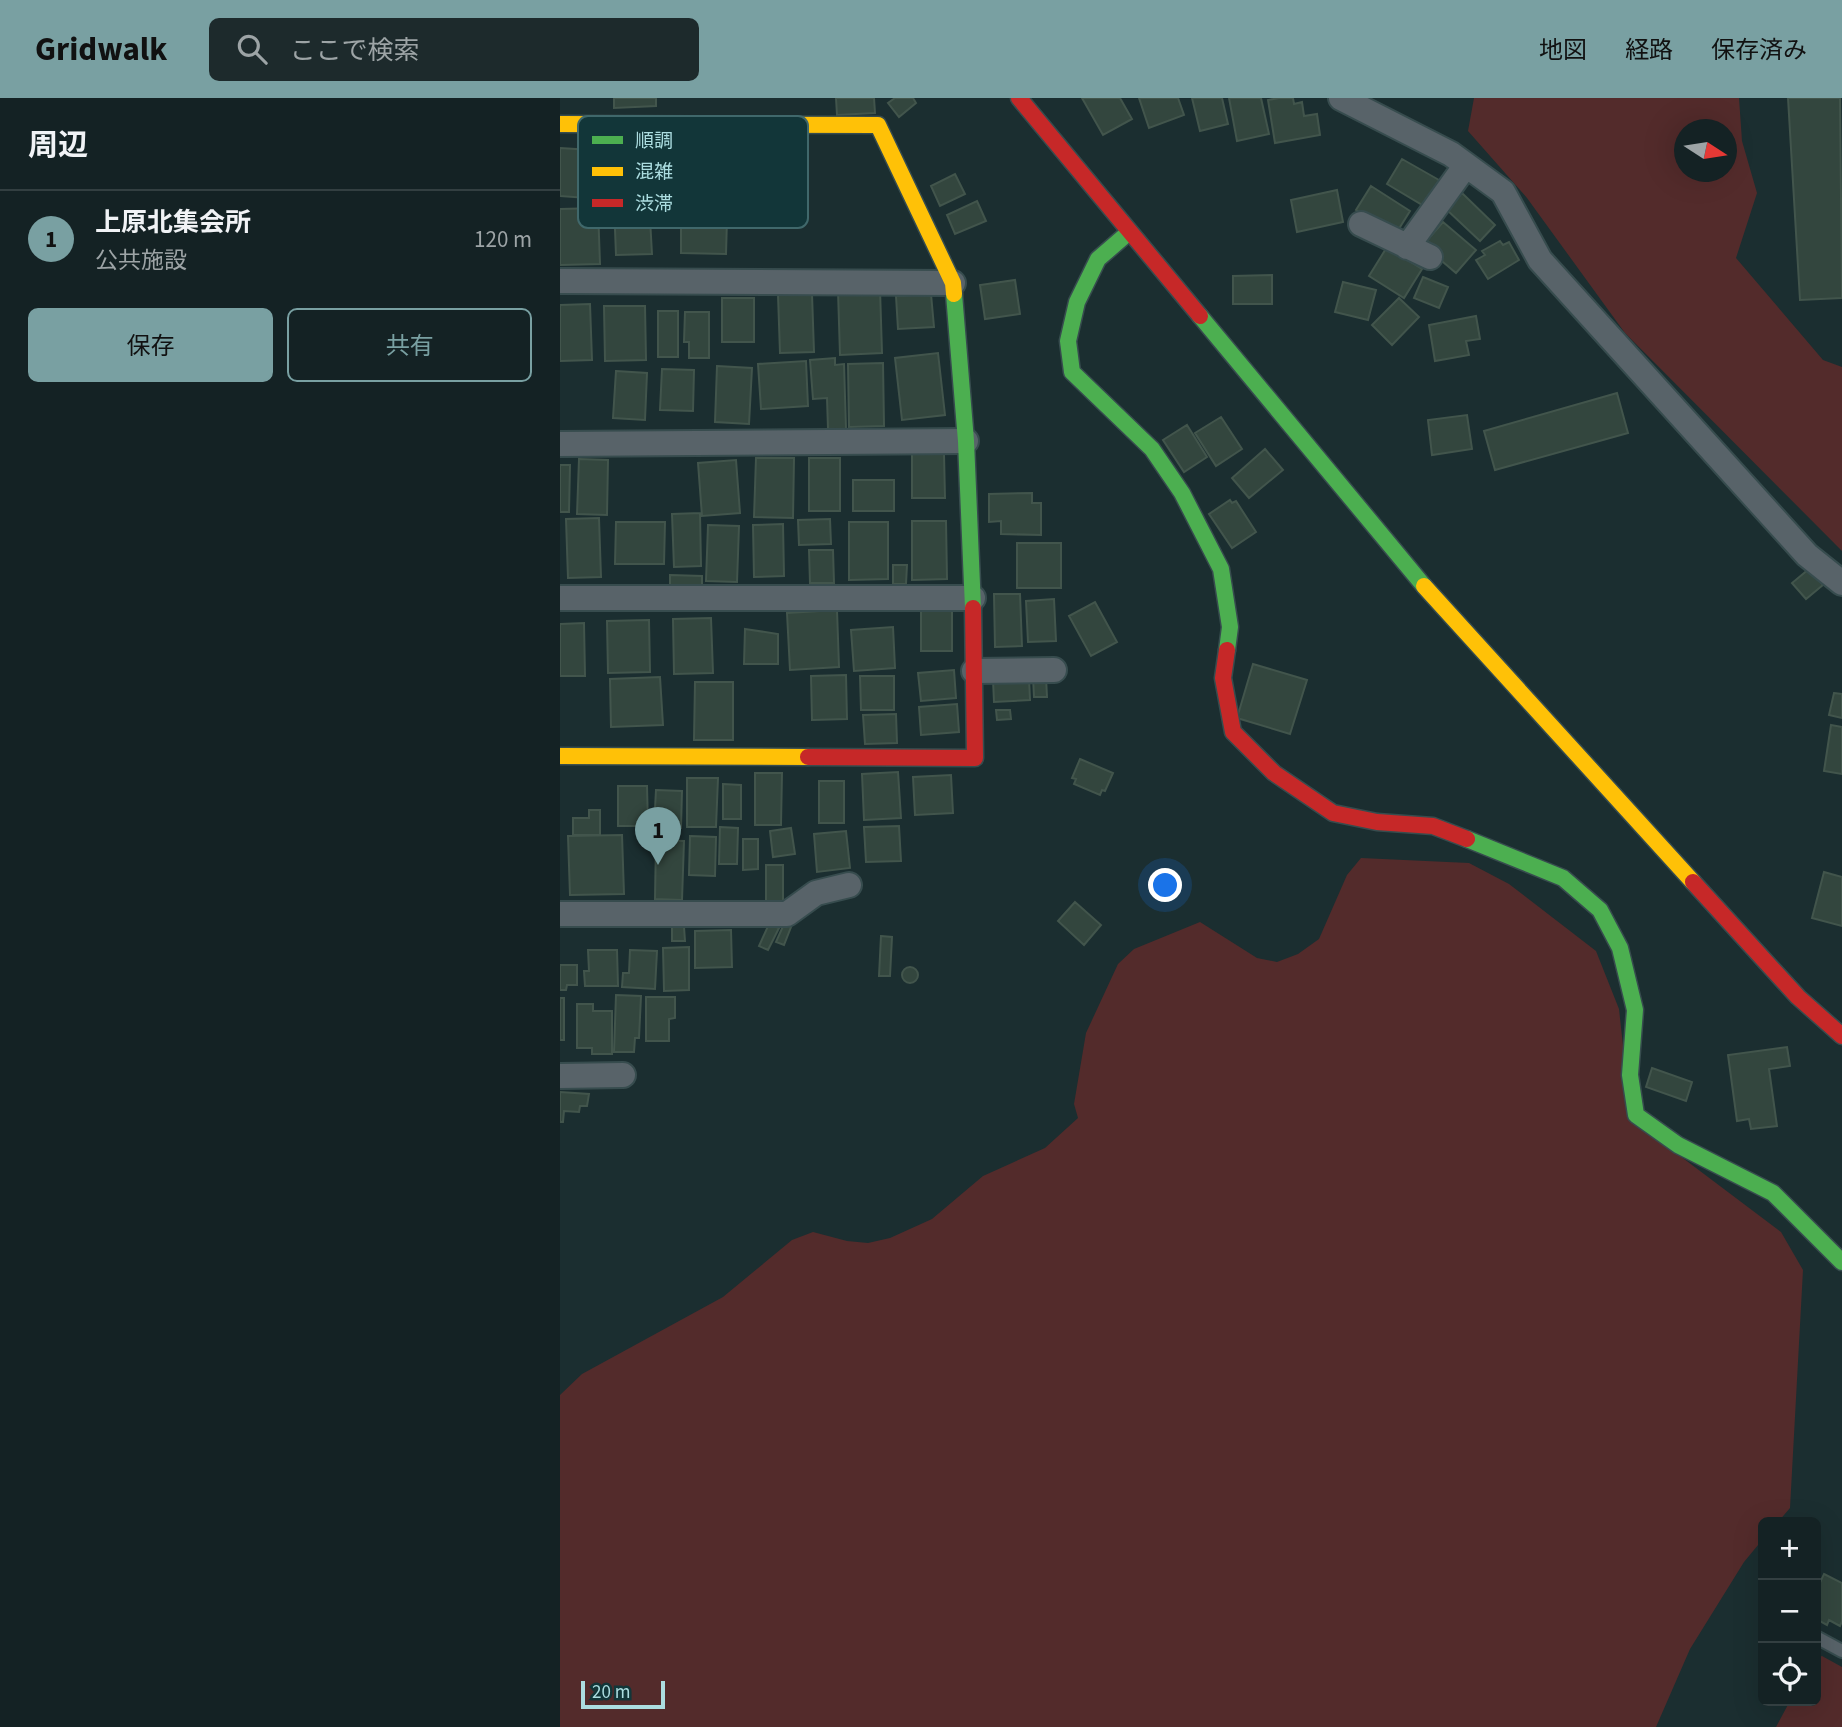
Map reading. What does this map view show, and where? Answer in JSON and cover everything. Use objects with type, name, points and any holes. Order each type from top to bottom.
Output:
[{"type":"street","points":[[1019,98],[1128,233],[1426,589],[1798,997],[1842,1036]]},
{"type":"street","points":[[1341,98],[1451,154],[1503,192],[1540,260],[1807,555],[1842,583]]},
{"type":"street","points":[[560,124],[578,124]]},
{"type":"street","points":[[560,756],[975,758],[973,598],[966,441],[953,283],[878,125],[808,125]]},
{"type":"street","points":[[1407,247],[1466,165]]},
{"type":"street","points":[[1361,224],[1430,257]]},
{"type":"street","points":[[1128,233],[1098,259],[1077,302],[1068,341],[1072,372],[1152,449],[1182,493],[1221,569],[1230,627],[1223,678],[1233,732],[1274,774],[1333,813],[1377,822],[1433,826],[1563,878],[1600,910],[1620,948],[1635,1010],[1630,1075],[1636,1115],[1678,1145],[1773,1193],[1842,1262]]},
{"type":"street","points":[[560,281],[953,283]]},
{"type":"street","points":[[560,444],[966,441]]},
{"type":"street","points":[[560,598],[973,598]]},
{"type":"street","points":[[974,671],[1054,670]]},
{"type":"street","points":[[560,914],[787,914],[816,893],[849,885]]},
{"type":"street","points":[[560,1076],[623,1075]]},
{"type":"lane","points":[[1821,1640],[1842,1651]]},
{"type":"shaded area","points":[[1474,98],[1739,98],[1742,141],[1757,193],[1736,258],[1823,360],[1842,367],[1842,551],[1625,333],[1527,198],[1468,131]]},
{"type":"shaded area","points":[[1361,858],[1469,863],[1509,884],[1596,951],[1619,1009],[1631,1119],[1781,1232],[1803,1270],[1790,1508],[1782,1517],[1758,1517],[1758,1545],[1744,1562],[1690,1649],[1656,1727],[560,1727],[560,1395],[582,1374],[723,1297],[792,1240],[813,1232],[847,1241],[868,1243],[890,1238],[932,1219],[983,1176],[1045,1148],[1078,1118],[1074,1104],[1086,1033],[1118,964],[1134,949],[1200,922],[1257,958],[1277,962],[1298,954],[1319,939],[1347,875]]},
{"type":"shaded area","points":[[1821,1656],[1842,1667],[1842,1727],[1776,1727],[1787,1706],[1821,1706]]},
{"type":"building","points":[[614,98],[656,98],[656,106],[614,108]]},
{"type":"building","points":[[836,98],[874,98],[875,113],[837,115]]},
{"type":"building","points":[[895,98],[913,98],[916,103],[899,117],[888,103]]},
{"type":"building","points":[[1082,98],[1120,98],[1132,119],[1103,135]]},
{"type":"building","points":[[1139,98],[1178,98],[1184,115],[1149,128]]},
{"type":"building","points":[[1192,98],[1222,98],[1228,124],[1200,131]]},
{"type":"building","points":[[1229,98],[1261,98],[1269,134],[1237,141]]},
{"type":"building","points":[[1293,98],[1294,104],[1302,102],[1304,116],[1317,114],[1320,135],[1275,143],[1268,100]]},
{"type":"building","points":[[1788,98],[1840,98],[1842,298],[1800,300]]},
{"type":"building","points":[[560,148],[578,149],[578,197],[560,196]]},
{"type":"building","points":[[1402,159],[1439,180],[1424,206],[1387,184]]},
{"type":"building","points":[[955,174],[965,194],[940,206],[931,186]]},
{"type":"building","points":[[1371,186],[1410,211],[1395,235],[1356,210]]},
{"type":"building","points":[[1337,190],[1343,222],[1297,232],[1291,200]]},
{"type":"building","points":[[1462,193],[1495,225],[1480,241],[1447,210]]},
{"type":"building","points":[[977,201],[986,221],[955,234],[947,215]]},
{"type":"building","points":[[560,209],[578,209],[578,228],[599,228],[600,264],[560,265]]},
{"type":"building","points":[[1443,222],[1476,250],[1456,273],[1423,245]]},
{"type":"building","points":[[615,228],[651,228],[652,254],[616,255]]},
{"type":"building","points":[[681,228],[727,228],[726,254],[681,253]]},
{"type":"building","points":[[1500,241],[1503,245],[1509,242],[1519,260],[1488,279],[1476,260],[1485,255],[1482,251]]},
{"type":"building","points":[[1387,247],[1422,269],[1404,298],[1369,276]]},
{"type":"building","points":[[1272,275],[1272,304],[1233,304],[1233,276]]},
{"type":"building","points":[[1423,277],[1448,287],[1439,308],[1414,298]]},
{"type":"building","points":[[1015,280],[1020,314],[985,319],[980,285]]},
{"type":"building","points":[[1343,282],[1376,290],[1368,320],[1335,312]]},
{"type":"building","points":[[880,289],[882,353],[840,355],[838,291]]},
{"type":"building","points":[[812,294],[814,352],[780,353],[778,295]]},
{"type":"building","points":[[931,294],[934,327],[898,329],[896,296]]},
{"type":"building","points":[[722,298],[754,298],[754,342],[722,342]]},
{"type":"building","points":[[1399,298],[1419,317],[1392,345],[1372,325]]},
{"type":"building","points":[[590,304],[592,360],[560,361],[560,305]]},
{"type":"building","points":[[604,306],[645,306],[646,360],[605,361]]},
{"type":"building","points":[[658,311],[678,311],[678,357],[658,357]]},
{"type":"building","points":[[685,312],[709,312],[709,358],[689,358],[689,342],[684,342]]},
{"type":"building","points":[[1476,316],[1480,339],[1466,341],[1469,355],[1435,361],[1429,325]]},
{"type":"building","points":[[938,353],[945,415],[902,420],[895,358]]},
{"type":"building","points":[[835,358],[835,365],[844,364],[846,429],[828,429],[827,398],[813,399],[810,360]]},
{"type":"building","points":[[806,361],[808,406],[761,409],[758,364]]},
{"type":"building","points":[[883,363],[884,426],[849,427],[848,364]]},
{"type":"building","points":[[717,366],[752,368],[749,424],[715,422]]},
{"type":"building","points":[[662,369],[694,370],[693,411],[660,410]]},
{"type":"building","points":[[616,371],[647,373],[645,420],[613,418]]},
{"type":"building","points":[[1617,393],[1628,433],[1495,470],[1484,431]]},
{"type":"building","points":[[1467,415],[1472,449],[1432,455],[1428,420]]},
{"type":"building","points":[[1221,417],[1242,449],[1216,466],[1195,433]]},
{"type":"building","points":[[1187,425],[1207,457],[1184,472],[1163,440]]},
{"type":"building","points":[[1265,449],[1283,470],[1249,498],[1232,478]]},
{"type":"building","points":[[912,454],[944,454],[945,498],[912,498]]},
{"type":"building","points":[[756,458],[794,458],[793,518],[754,517]]},
{"type":"building","points":[[809,458],[840,458],[840,511],[809,511]]},
{"type":"building","points":[[579,459],[608,460],[607,515],[577,514]]},
{"type":"building","points":[[736,460],[740,513],[702,516],[698,463]]},
{"type":"building","points":[[560,465],[570,465],[569,512],[560,512]]},
{"type":"building","points":[[853,480],[894,480],[894,511],[853,511]]},
{"type":"building","points":[[1032,493],[1032,503],[1041,503],[1041,535],[1001,534],[1001,521],[989,522],[989,494]]},
{"type":"building","points":[[1230,500],[1232,503],[1236,501],[1256,532],[1232,548],[1209,514]]},
{"type":"building","points":[[700,513],[701,566],[674,567],[672,514]]},
{"type":"building","points":[[599,518],[601,577],[568,578],[566,519]]},
{"type":"building","points":[[830,519],[831,544],[799,545],[798,520]]},
{"type":"building","points":[[912,521],[946,521],[947,579],[912,580]]},
{"type":"building","points":[[616,522],[665,522],[664,564],[615,564]]},
{"type":"building","points":[[849,522],[888,522],[888,579],[849,580]]},
{"type":"building","points":[[783,524],[784,576],[754,577],[753,525]]},
{"type":"building","points":[[708,525],[739,526],[737,582],[706,581]]},
{"type":"building","points":[[1017,543],[1061,543],[1061,588],[1017,588]]},
{"type":"building","points":[[809,550],[833,550],[834,583],[810,583]]},
{"type":"building","points":[[893,565],[907,565],[906,584],[893,584]]},
{"type":"building","points":[[1809,569],[1823,585],[1806,599],[1792,583]]},
{"type":"building","points":[[670,575],[702,576],[702,595],[670,595]]},
{"type":"building","points":[[994,594],[1020,594],[1022,646],[995,647]]},
{"type":"building","points":[[1054,599],[1056,641],[1028,642],[1026,601]]},
{"type":"building","points":[[1095,602],[1117,642],[1091,656],[1069,616]]},
{"type":"building","points":[[921,608],[952,608],[952,651],[921,651]]},
{"type":"building","points":[[837,610],[839,667],[790,670],[787,613]]},
{"type":"building","points":[[711,618],[713,673],[674,674],[673,619]]},
{"type":"building","points":[[649,620],[650,672],[608,673],[607,621]]},
{"type":"building","points":[[584,623],[585,676],[560,676],[560,624]]},
{"type":"building","points":[[893,627],[895,668],[854,671],[851,630]]},
{"type":"building","points":[[745,629],[778,634],[778,664],[744,664]]},
{"type":"building","points":[[1253,664],[1307,680],[1290,734],[1237,718]]},
{"type":"building","points":[[954,670],[956,698],[921,701],[918,673]]},
{"type":"building","points":[[846,675],[847,719],[812,720],[811,676]]},
{"type":"building","points":[[860,676],[894,676],[894,710],[861,710]]},
{"type":"building","points":[[660,677],[663,725],[611,727],[610,679]]},
{"type":"building","points":[[1033,677],[1046,677],[1047,697],[1034,697]]},
{"type":"building","points":[[1029,678],[1030,700],[994,702],[993,680]]},
{"type":"building","points":[[695,682],[733,682],[733,740],[694,740]]},
{"type":"building","points":[[1834,693],[1842,694],[1842,718],[1829,715]]},
{"type":"building","points":[[957,704],[959,732],[921,735],[919,707]]},
{"type":"building","points":[[996,710],[1010,710],[1011,719],[997,720]]},
{"type":"building","points":[[896,714],[897,743],[865,744],[863,715]]},
{"type":"building","points":[[1831,725],[1842,727],[1842,774],[1824,771]]},
{"type":"building","points":[[1080,759],[1113,773],[1105,791],[1102,790],[1100,795],[1074,784],[1076,779],[1072,778]]},
{"type":"building","points":[[898,772],[901,818],[864,820],[862,774]]},
{"type":"building","points":[[755,773],[782,773],[781,825],[755,825]]},
{"type":"building","points":[[951,775],[953,813],[915,815],[913,777]]},
{"type":"building","points":[[687,778],[718,778],[716,827],[687,827]]},
{"type":"building","points":[[819,781],[844,781],[844,823],[819,823]]},
{"type":"building","points":[[723,784],[741,785],[741,819],[723,819]]},
{"type":"building","points":[[618,786],[647,786],[648,826],[618,826]]},
{"type":"building","points":[[656,790],[682,791],[681,828],[654,827]]},
{"type":"building","points":[[589,810],[600,810],[600,835],[573,835],[573,818],[589,818]]},
{"type":"building","points":[[899,826],[901,861],[866,862],[864,827]]},
{"type":"building","points":[[720,827],[738,828],[737,864],[719,864]]},
{"type":"building","points":[[791,828],[795,854],[773,857],[770,831]]},
{"type":"building","points":[[846,831],[850,868],[817,872],[814,834]]},
{"type":"building","points":[[622,835],[624,894],[570,895],[568,836]]},
{"type":"building","points":[[690,836],[716,837],[715,876],[689,875]]},
{"type":"building","points":[[743,839],[758,839],[758,869],[743,870]]},
{"type":"building","points":[[656,840],[684,841],[682,900],[655,899]]},
{"type":"building","points":[[766,865],[783,865],[783,902],[766,902]]},
{"type":"building","points":[[1824,872],[1842,877],[1842,926],[1812,918]]},
{"type":"building","points":[[1075,902],[1101,925],[1084,945],[1058,921]]},
{"type":"building","points":[[769,924],[779,928],[768,950],[759,946]]},
{"type":"building","points":[[784,924],[791,927],[784,945],[776,942]]},
{"type":"building","points":[[672,927],[684,927],[685,941],[672,941]]},
{"type":"building","points":[[731,930],[732,967],[695,968],[695,931]]},
{"type":"building","points":[[881,936],[892,937],[890,976],[879,976]]},
{"type":"building","points":[[689,947],[689,990],[664,991],[663,948]]},
{"type":"building","points":[[588,950],[617,950],[618,986],[585,986],[584,971],[589,971]]},
{"type":"building","points":[[630,950],[657,951],[655,989],[622,987],[623,973],[629,973]]},
{"type":"building","points":[[560,965],[577,965],[577,985],[567,985],[566,990],[560,990]]},
{"type":"building","points":[[907,967],[913,967],[918,975],[916,981],[907,983],[902,978],[902,972]]},
{"type":"building","points":[[616,995],[641,996],[639,1038],[635,1038],[634,1052],[614,1052]]},
{"type":"building","points":[[646,997],[675,997],[675,1018],[669,1019],[669,1041],[646,1041]]},
{"type":"building","points":[[560,998],[564,998],[564,1040],[560,1040]]},
{"type":"building","points":[[577,1004],[593,1004],[593,1011],[612,1011],[612,1054],[592,1054],[592,1048],[577,1048]]},
{"type":"building","points":[[1787,1047],[1790,1066],[1769,1069],[1777,1126],[1751,1129],[1749,1119],[1737,1121],[1728,1055]]},
{"type":"building","points":[[1652,1068],[1692,1082],[1686,1101],[1646,1087]]},
{"type":"building","points":[[560,1092],[589,1094],[587,1106],[580,1106],[579,1112],[564,1111],[563,1122],[560,1122]]},
{"type":"building","points":[[1824,1574],[1842,1583],[1840,1626],[1829,1620],[1827,1625],[1821,1622],[1821,1580]]},
{"type":"traffic: fast","points":[[1128,233],[1098,259],[1077,302],[1068,341],[1072,372],[1152,449],[1182,493],[1221,569],[1230,627],[1227,650]]},
{"type":"traffic: fast","points":[[954,294],[966,441],[973,608]]},
{"type":"traffic: fast","points":[[1200,316],[1424,586]]},
{"type":"traffic: fast","points":[[1467,839],[1563,878],[1600,910],[1620,948],[1635,1010],[1630,1075],[1636,1115],[1678,1145],[1773,1193],[1842,1262]]},
{"type":"traffic: slow","points":[[560,124],[578,124]]},
{"type":"traffic: slow","points":[[808,125],[878,125],[953,283],[954,294]]},
{"type":"traffic: slow","points":[[1424,586],[1693,882]]},
{"type":"traffic: slow","points":[[560,756],[808,757]]},
{"type":"traffic: jam","points":[[1019,98],[1200,316]]},
{"type":"traffic: jam","points":[[808,757],[975,758],[973,608]]},
{"type":"traffic: jam","points":[[1227,650],[1223,678],[1233,732],[1274,773],[1333,813],[1377,822],[1433,826],[1467,839]]},
{"type":"traffic: jam","points":[[1693,882],[1798,997],[1842,1036]]},
{"type":"place","name":"上原北集会所","points":[[658,865]]}]
